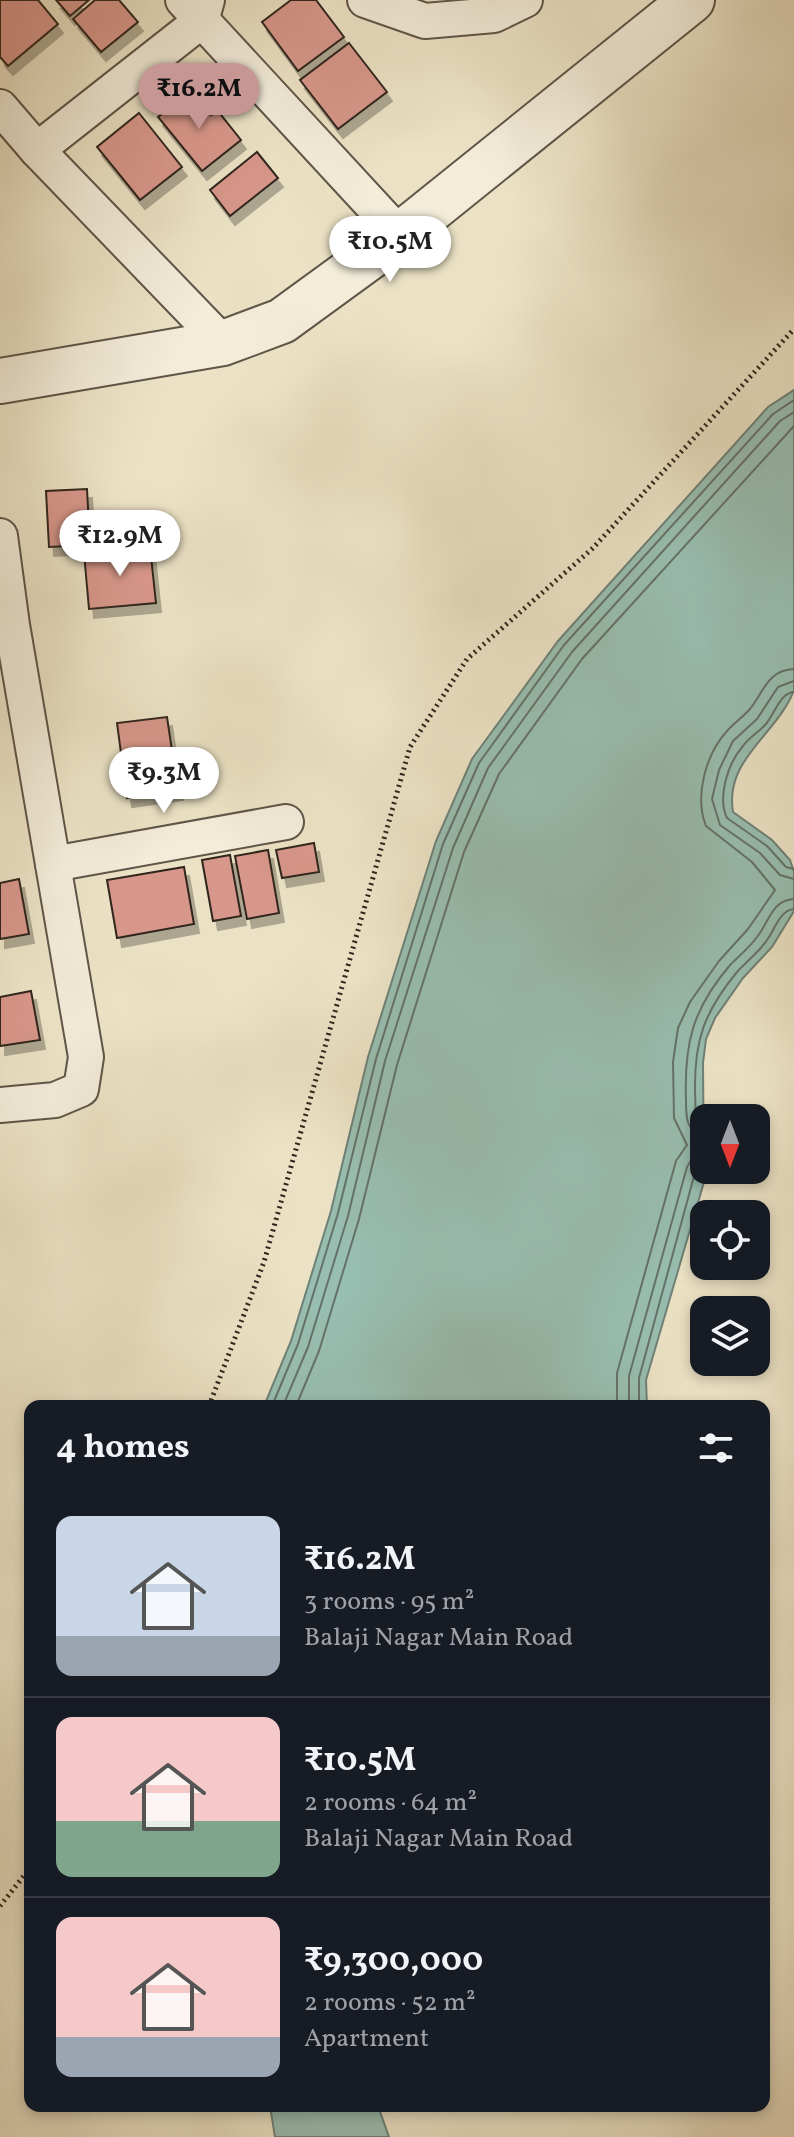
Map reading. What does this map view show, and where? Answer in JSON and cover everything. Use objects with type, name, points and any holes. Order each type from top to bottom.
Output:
[{"type":"street","points":[[365,0],[425,21],[494,15],[525,0]]},
{"type":"street","points":[[0,381],[223,343],[282,321],[400,235],[692,0]]},
{"type":"street","points":[[37,150],[197,7],[400,235]]},
{"type":"street","points":[[0,107],[37,150],[223,343]]},
{"type":"street","points":[[0,536],[6,626],[53,864],[86,1057],[81,1089],[55,1100],[0,1105]]},
{"type":"street","points":[[53,864],[286,822]]},
{"type":"path","points":[[211,1400],[264,1262],[410,747],[467,659],[593,548],[794,329]]},
{"type":"path","points":[[0,1906],[24,1876]]},
{"type":"water","points":[[794,390],[794,690],[776,721],[744,762],[732,793],[733,812],[772,840],[790,860],[794,872],[794,911],[772,947],[743,978],[715,1018],[706,1039],[703,1104],[690,1104],[690,1184],[703,1184],[699,1200],[690,1200],[690,1230],[646,1380],[647,1400],[266,1400],[291,1341],[331,1211],[368,1057],[436,841],[472,759],[558,641],[768,407]]},
{"type":"water","points":[[271,2112],[380,2112],[389,2137],[275,2137]]},
{"type":"building","points":[[0,0],[38,0],[58,24],[8,66],[0,57]]},
{"type":"building","points":[[56,0],[89,0],[70,16]]},
{"type":"building","points":[[95,0],[119,0],[138,22],[101,52],[73,19]]},
{"type":"building","points":[[291,0],[316,0],[344,37],[298,71],[262,22]]},
{"type":"building","points":[[349,43],[387,92],[338,129],[300,80]]},
{"type":"building","points":[[191,91],[211,115],[217,110],[241,140],[202,171],[158,117]]},
{"type":"building","points":[[139,113],[182,167],[140,200],[97,147]]},
{"type":"building","points":[[257,152],[278,178],[230,216],[210,190]]},
{"type":"building","points":[[87,489],[90,545],[49,547],[46,491]]},
{"type":"building","points":[[150,547],[156,603],[89,609],[84,553]]},
{"type":"building","points":[[167,717],[178,791],[127,798],[117,723]]},
{"type":"building","points":[[314,843],[319,872],[282,878],[276,850]]},
{"type":"building","points":[[268,850],[279,913],[247,919],[235,856]]},
{"type":"building","points":[[230,855],[241,916],[213,921],[202,860]]},
{"type":"building","points":[[184,867],[194,924],[117,938],[107,880]]},
{"type":"building","points":[[19,879],[29,934],[0,939],[0,883]]},
{"type":"building","points":[[31,991],[40,1040],[0,1046],[0,997]]}]
